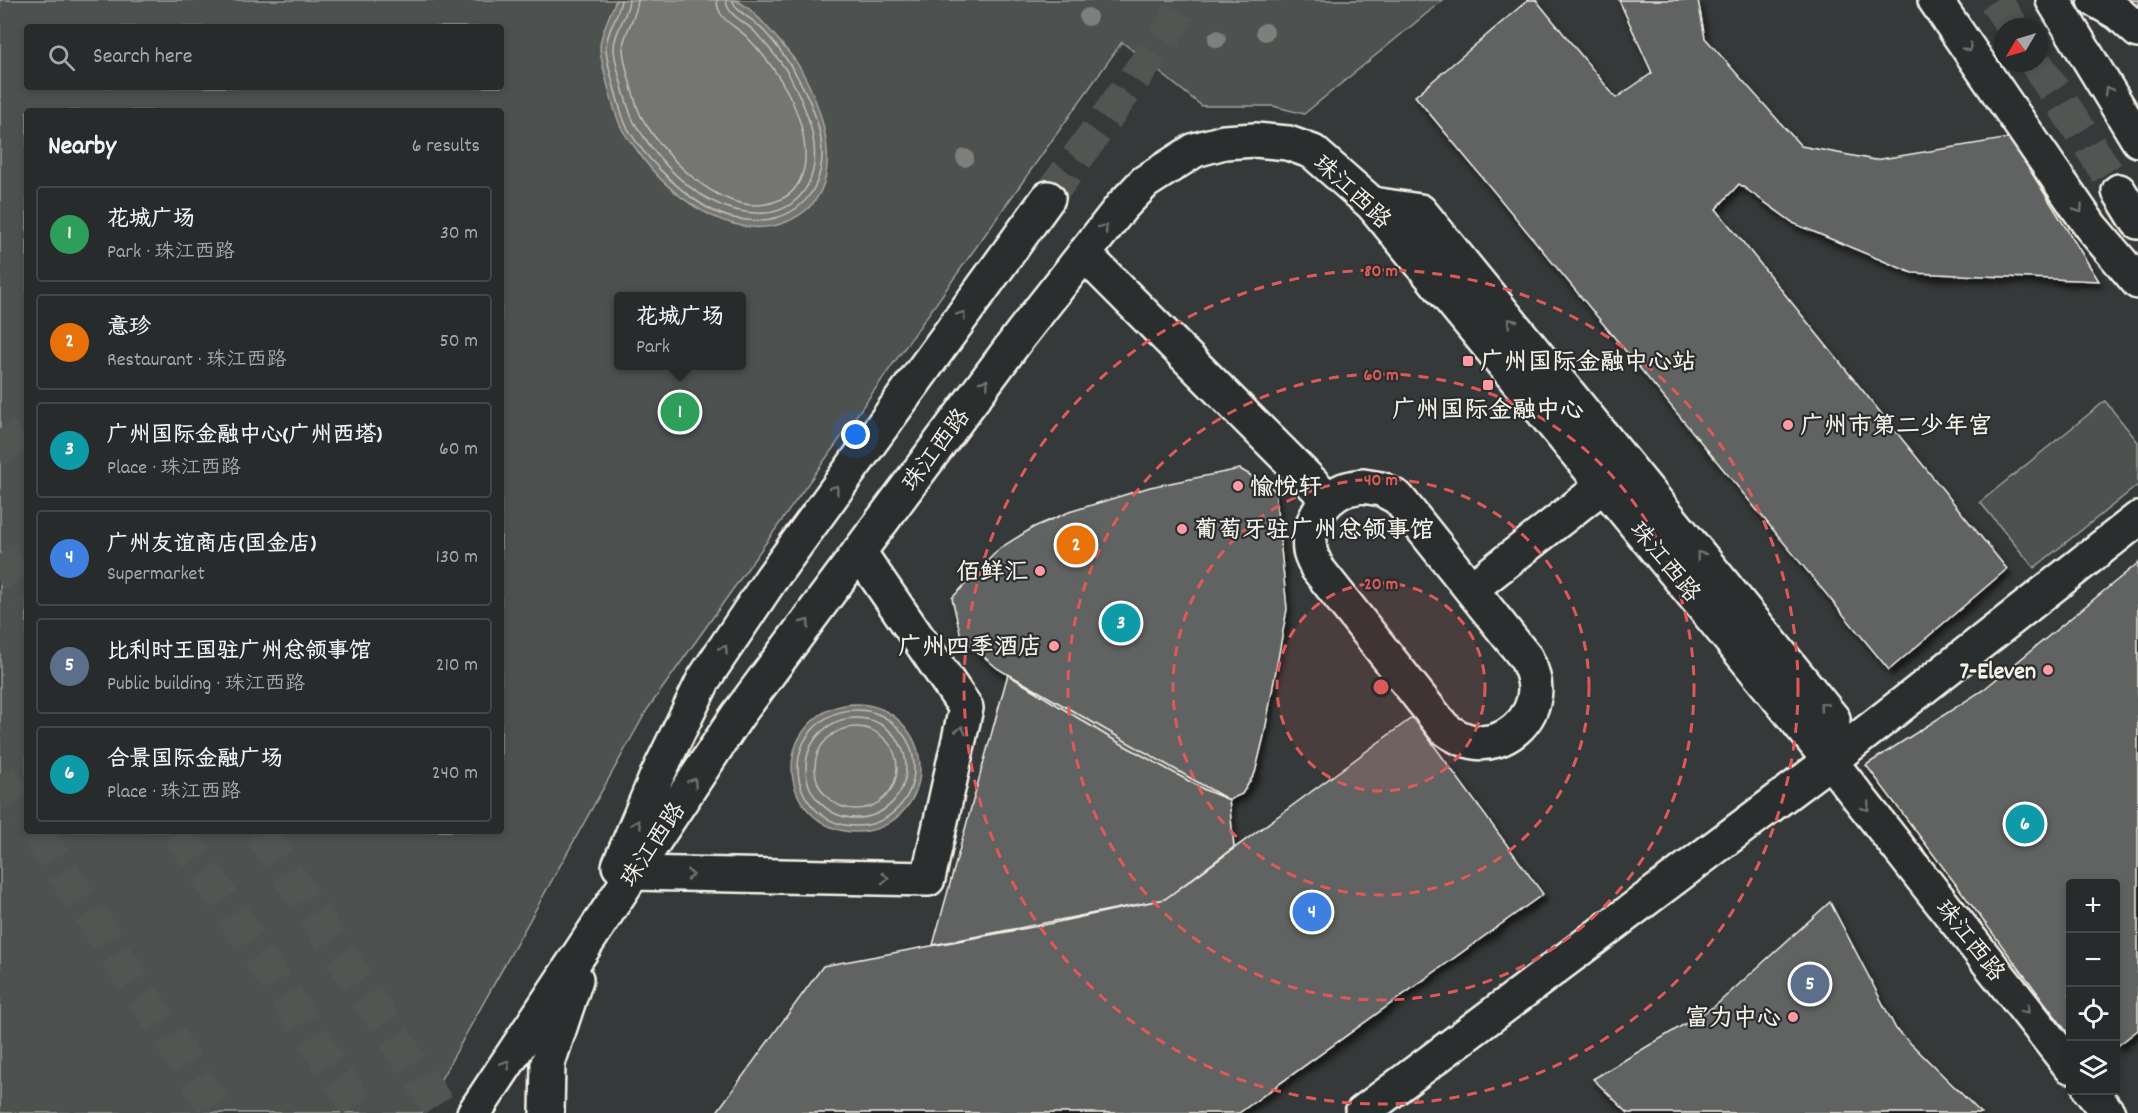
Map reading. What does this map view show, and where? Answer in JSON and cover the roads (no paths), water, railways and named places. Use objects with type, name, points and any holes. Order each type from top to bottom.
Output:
[{"type":"main road","points":[[1935,0],[2091,227],[2138,282]]},
{"type":"main road","points":[[2053,0],[2138,140]]},
{"type":"main road","points":[[2095,0],[2118,13],[2138,31]]},
{"type":"main road","name":"珠江西路","points":[[474,1113],[737,716],[1021,333],[1122,206],[1145,182],[1195,150],[1224,142],[1255,140],[1288,143],[1313,152],[1372,204],[1830,761],[2066,1061]]},
{"type":"main road","points":[[2119,191],[2138,222]]},
{"type":"main road","points":[[547,1113],[548,1063],[590,936],[656,778],[704,679],[771,579],[1048,198]]},
{"type":"main road","points":[[1372,204],[1420,211],[1833,719],[1830,761]]},
{"type":"main road","points":[[1084,254],[1329,500]]},
{"type":"main road","points":[[1471,589],[1604,485]]},
{"type":"main road","points":[[1363,486],[1382,489],[1398,498],[1526,658],[1533,674],[1535,691],[1531,709],[1522,724],[1509,735],[1493,742],[1475,742],[1459,738],[1444,728],[1317,568],[1310,550],[1311,532],[1317,514],[1329,500],[1344,490],[1363,486]]},
{"type":"main road","points":[[1362,1113],[1830,761],[2138,519]]},
{"type":"main road","points":[[632,873],[928,879],[966,708],[859,552]]},
{"type":"main road","points":[[2094,1095],[2108,1113]]},
{"type":"water","points":[[616,0],[734,0],[746,6],[771,32],[796,61],[808,84],[816,103],[826,143],[827,164],[824,183],[815,200],[801,214],[779,224],[756,227],[733,224],[689,203],[653,170],[621,127],[602,63],[600,42]]},
{"type":"water","points":[[856,704],[881,709],[901,723],[915,743],[920,768],[915,793],[901,813],[881,827],[856,832],[831,827],[811,813],[797,793],[792,768],[797,743],[811,723],[831,709]]},
{"type":"tunnel","points":[[1048,198],[1166,35],[1185,0]]},
{"type":"tunnel","points":[[1995,0],[2007,18]]},
{"type":"tunnel","points":[[2042,72],[2119,191]]},
{"type":"tunnel","points":[[0,429],[24,465]]},
{"type":"tunnel","points":[[0,554],[24,591]]},
{"type":"tunnel","points":[[0,774],[24,811]]},
{"type":"tunnel","points":[[38,834],[216,1113]]},
{"type":"tunnel","points":[[181,834],[361,1113]]},
{"type":"tunnel","points":[[262,834],[443,1113]]},
{"type":"place","name":"广州国际金融中心站","points":[[1468,361]]},
{"type":"place","name":"广州国际金融中心","points":[[1488,385]]},
{"type":"place","name":"花城广场","points":[[680,412]]},
{"type":"place","name":"广州市第二少年宫","points":[[1788,425]]},
{"type":"place","name":"愉悦轩","points":[[1238,486]]},
{"type":"place","name":"葡萄牙驻广州总领事馆","points":[[1182,529]]},
{"type":"place","name":"意珍","points":[[1076,545]]},
{"type":"place","name":"佰鲜汇","points":[[1040,571]]},
{"type":"place","name":"广州国际金融中心(广州西塔)","points":[[1121,623]]},
{"type":"place","name":"广州四季酒店","points":[[1054,646]]},
{"type":"place","name":"7-Eleven","points":[[2048,670]]},
{"type":"place","name":"合景国际金融广场","points":[[2025,824]]},
{"type":"place","name":"广州友谊商店(国金店)","points":[[1312,912]]},
{"type":"place","name":"比利时王国驻广州总领事馆","points":[[1810,984]]},
{"type":"place","name":"富力中心","points":[[1793,1017]]}]
